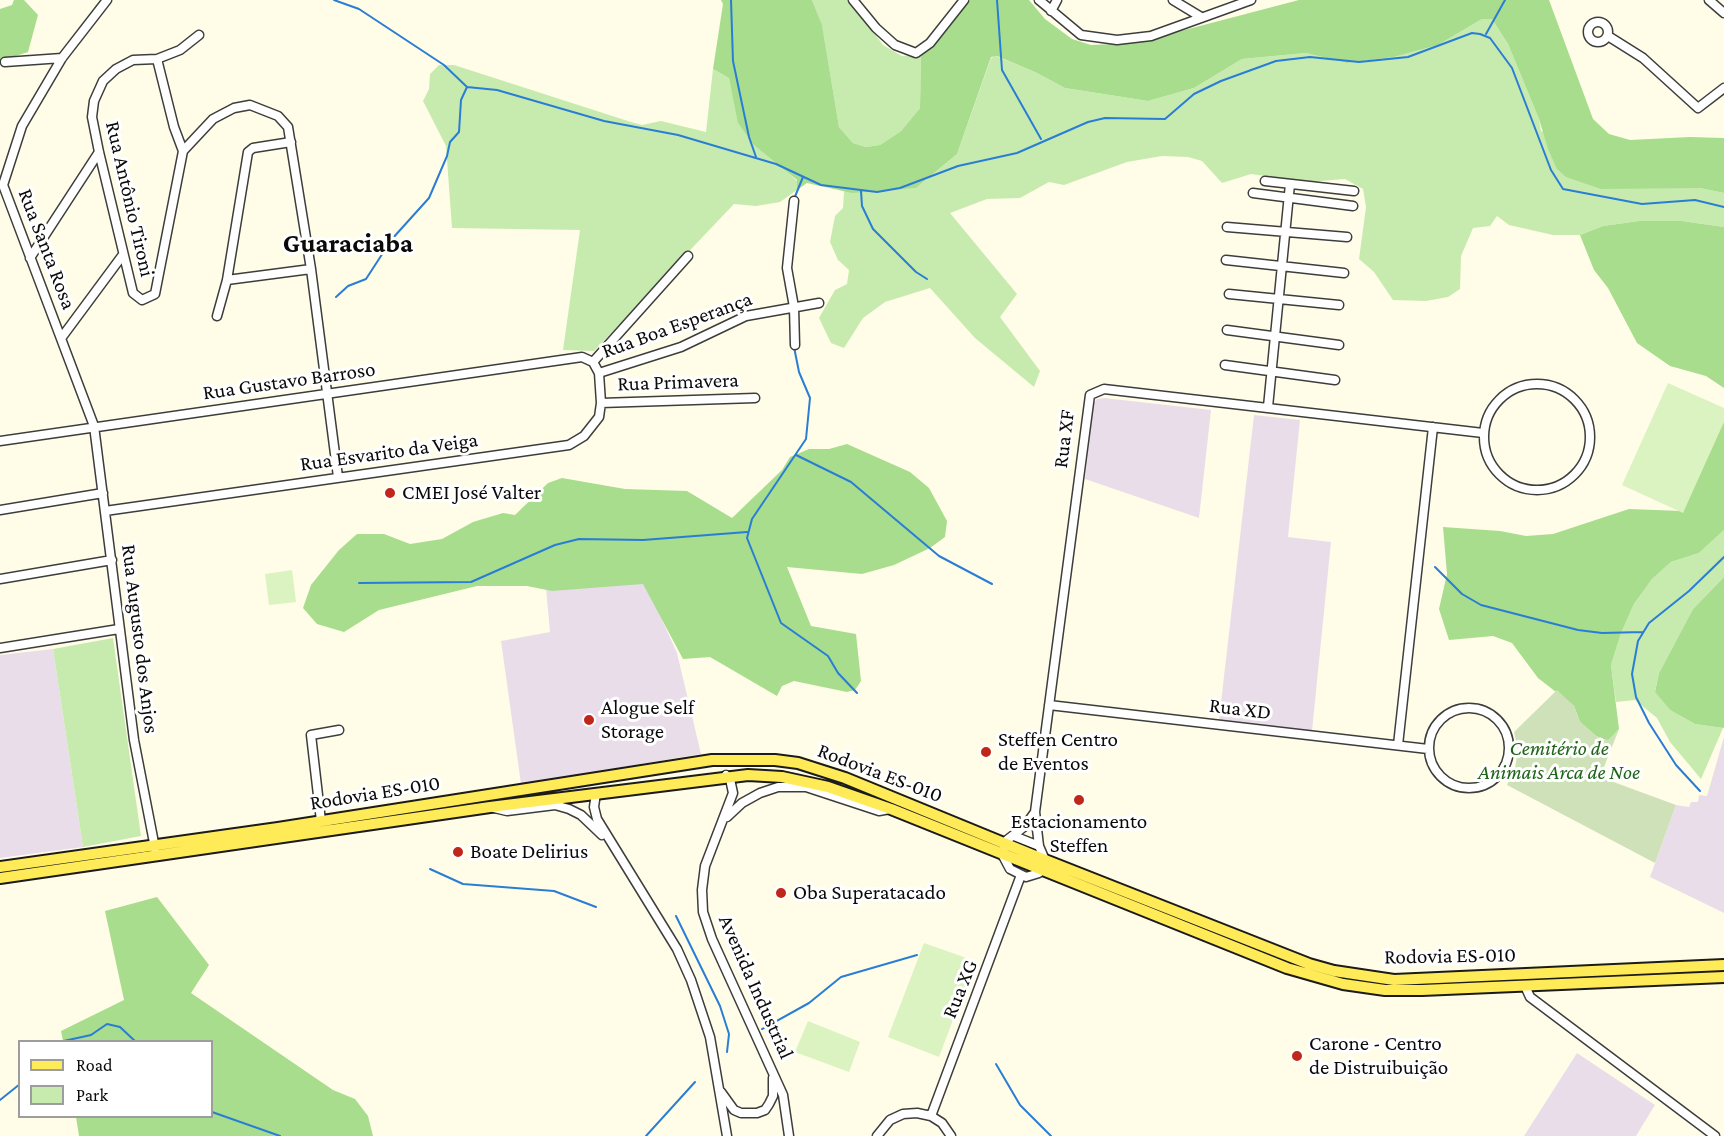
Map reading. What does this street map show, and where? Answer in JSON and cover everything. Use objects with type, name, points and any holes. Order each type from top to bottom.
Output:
[{"type":"main road","name":"Rodovia ES-010","points":[[0,878],[321,821],[712,760],[775,760],[825,771],[1007,845],[1043,865],[1287,968],[1326,981],[1386,990],[1724,977]]},
{"type":"main road","points":[[712,760],[726,775]]},
{"type":"main road","name":"Rodovia ES-010","points":[[0,867],[156,850],[726,775],[770,776],[807,782],[1007,845]]},
{"type":"main road","points":[[596,793],[613,776]]},
{"type":"main road","name":"Rodovia ES-010","points":[[1043,865],[1309,964],[1334,971],[1394,980],[1724,965]]},
{"type":"street","name":"Rua Santa Rosa","points":[[94,426],[2,185],[22,126],[62,58],[107,0]]},
{"type":"street","points":[[853,0],[876,28],[896,45],[916,53],[930,42],[964,0]]},
{"type":"street","points":[[1039,0],[1081,35],[1105,40],[1151,36],[1251,0]]},
{"type":"street","points":[[1051,11],[1058,0]]},
{"type":"street","points":[[1173,0],[1201,17]]},
{"type":"street","points":[[1709,0],[1724,14]]},
{"type":"street","name":"Rua Antônio Tironi","points":[[183,151],[155,294],[142,300],[133,293],[122,256],[92,117],[94,101],[103,81],[116,69],[132,60],[157,59],[180,50],[199,35]]},
{"type":"street","points":[[1608,36],[1643,58],[1698,108],[1724,88]]},
{"type":"street","points":[[5,62],[62,58]]},
{"type":"street","points":[[157,59],[174,127],[183,151],[213,119],[234,108],[250,105],[278,116],[288,128],[311,268],[338,477]]},
{"type":"street","points":[[217,316],[227,280],[248,152],[254,148],[291,142]]},
{"type":"street","points":[[30,258],[99,152]]},
{"type":"street","points":[[1265,181],[1354,191]]},
{"type":"street","points":[[1268,407],[1290,184]]},
{"type":"street","points":[[1253,193],[1353,206]]},
{"type":"street","points":[[794,201],[787,268],[794,307],[795,345]]},
{"type":"street","points":[[1227,227],[1347,237]]},
{"type":"street","points":[[62,338],[122,256]]},
{"type":"street","points":[[602,403],[599,373],[593,362],[688,256]]},
{"type":"street","points":[[1226,260],[1344,273]]},
{"type":"street","points":[[227,280],[311,268]]},
{"type":"street","points":[[1229,294],[1339,305]]},
{"type":"street","name":"Rua Boa Esperança","points":[[599,373],[681,346],[728,323],[768,311],[819,303]]},
{"type":"street","points":[[1227,330],[1339,345]]},
{"type":"street","name":"Rua Gustavo Barroso","points":[[0,441],[582,357],[593,362]]},
{"type":"street","points":[[1225,365],[1335,380]]},
{"type":"street","points":[[1530,384],[1545,384],[1565,392],[1581,406],[1591,434],[1590,448],[1576,474],[1565,483],[1537,490],[1516,486],[1498,473],[1489,461],[1483,433],[1490,412],[1503,395],[1530,384]]},
{"type":"street","name":"Rua XF","points":[[1043,865],[1035,812],[1090,394],[1104,389],[1483,433]]},
{"type":"street","name":"Rua Primavera","points":[[602,403],[755,398]]},
{"type":"street","name":"Rua Esvarito da Veiga","points":[[105,511],[569,445],[578,441],[594,425],[602,403]]},
{"type":"street","name":"Rua Augusto dos Anjos","points":[[94,426],[134,740],[156,850]]},
{"type":"street","points":[[1398,746],[1433,427]]},
{"type":"street","points":[[0,510],[103,493]]},
{"type":"street","points":[[0,579],[112,560]]},
{"type":"street","points":[[0,648],[119,629]]},
{"type":"street","name":"Rua XD","points":[[1049,705],[1428,749]]},
{"type":"street","points":[[1459,708],[1478,708],[1494,716],[1506,730],[1510,747],[1507,765],[1496,780],[1479,788],[1461,788],[1444,781],[1432,767],[1428,749],[1432,731],[1443,717],[1459,708]]},
{"type":"street","points":[[321,821],[311,735],[339,730]]},
{"type":"street","name":"Avenida Industrial","points":[[726,775],[730,779],[732,793],[724,819],[713,839],[705,866],[702,893],[703,912],[716,946],[773,1070],[787,1107],[789,1136]]},
{"type":"street","name":"Avenida Industrial","points":[[724,819],[742,803],[760,793],[778,787],[812,789],[879,811],[891,809]]},
{"type":"street","points":[[596,793],[594,807],[597,819],[615,852],[677,949],[692,980],[710,1037],[727,1136]]},
{"type":"street","points":[[490,807],[507,811],[555,805],[569,808],[594,826],[615,852]]},
{"type":"street","points":[[1035,812],[1007,845],[1005,865],[1031,877],[1043,865]]},
{"type":"street","points":[[1007,845],[1039,846]]},
{"type":"street","name":"Rua XG","points":[[931,1116],[1022,874]]},
{"type":"street","points":[[1525,986],[1530,997],[1715,1136]]},
{"type":"street","points":[[718,1086],[734,1110],[741,1113],[757,1113],[765,1110],[773,1095],[773,1070]]},
{"type":"street","points":[[877,1136],[891,1120],[903,1114],[917,1113],[931,1116],[942,1124],[951,1136]]},
{"type":"shaded area","points":[[1097,399],[1211,410],[1199,518],[1085,479],[1093,404]]},
{"type":"shaded area","points":[[1254,415],[1300,420],[1288,537],[1331,542],[1312,731],[1219,720]]},
{"type":"shaded area","points":[[645,582],[677,653],[701,754],[521,784],[501,641],[550,632],[546,588]]},
{"type":"shaded area","points":[[53,649],[83,847],[0,858],[0,655]]},
{"type":"shaded area","points":[[1724,737],[1724,913],[1650,877],[1676,805],[1689,807],[1691,802],[1698,802],[1699,795],[1707,796]]},
{"type":"shaded area","points":[[1577,1053],[1655,1105],[1636,1136],[1524,1136]]},
{"type":"green space","points":[[14,0],[24,0],[38,15],[28,52],[0,61],[0,9],[12,5]]},
{"type":"green space","points":[[721,0],[812,0],[822,25],[839,127],[853,143],[866,147],[880,145],[901,131],[920,108],[921,55],[970,0],[1029,0],[1045,19],[1072,39],[1091,45],[1135,43],[1299,0],[1549,0],[1593,119],[1609,134],[1630,140],[1724,138],[1724,193],[1700,188],[1601,189],[1566,177],[1557,169],[1508,44],[1492,19],[1482,19],[1438,45],[1394,57],[1347,63],[1306,53],[1242,59],[1194,88],[1148,101],[1065,88],[997,56],[991,57],[957,154],[916,188],[852,193],[807,183],[797,190],[797,180],[754,145],[738,123],[729,78],[713,69],[723,4]]},
{"type":"green space","points":[[812,0],[849,0],[883,45],[902,56],[921,55],[920,108],[901,131],[880,145],[866,147],[853,143],[839,127],[822,26]]},
{"type":"green space","points":[[1482,19],[1492,19],[1508,44],[1539,119],[1541,131],[1700,188],[1724,193],[1724,227],[1682,221],[1639,221],[1603,226],[1580,235],[1553,235],[1509,225],[1497,216],[1490,226],[1473,228],[1461,256],[1460,289],[1448,297],[1426,301],[1393,300],[1374,272],[1359,259],[1366,207],[1363,189],[1345,179],[1307,182],[1251,174],[1222,183],[1202,161],[1188,157],[1162,156],[1127,162],[1064,185],[1049,182],[1020,198],[987,199],[950,213],[1017,294],[1000,317],[1040,371],[1034,387],[975,338],[930,288],[885,302],[863,318],[844,348],[831,343],[819,318],[835,290],[847,284],[849,270],[838,260],[830,242],[835,216],[843,208],[844,191],[916,188],[957,154],[991,58],[996,56],[1037,73],[1065,88],[1148,101],[1194,88],[1242,59],[1306,53],[1347,63],[1394,57],[1438,45]]},
{"type":"green space","points":[[439,65],[454,65],[642,125],[661,121],[706,132],[713,69],[729,78],[734,99],[785,170],[797,181],[797,190],[780,202],[756,206],[734,204],[594,351],[563,350],[580,230],[452,228],[446,146],[423,101],[429,89],[430,74]]},
{"type":"green space","points":[[1639,221],[1682,221],[1724,227],[1724,388],[1706,376],[1670,366],[1637,343],[1608,288],[1594,270],[1580,235],[1603,226]]},
{"type":"green space","points":[[1668,383],[1724,408],[1724,422],[1683,513],[1622,485]]},
{"type":"green space","points":[[1724,421],[1724,530],[1699,553],[1671,562],[1652,579],[1634,604],[1621,633],[1611,665],[1619,729],[1608,741],[1596,736],[1580,722],[1574,706],[1538,678],[1512,643],[1493,636],[1449,640],[1439,609],[1447,574],[1443,527],[1500,531],[1526,536],[1553,534],[1629,509],[1682,511]]},
{"type":"green space","points":[[847,444],[910,472],[929,488],[947,521],[945,537],[930,548],[894,565],[862,574],[787,567],[811,626],[856,634],[861,681],[855,690],[847,692],[794,681],[782,686],[777,696],[710,657],[683,659],[643,584],[552,591],[527,586],[477,586],[379,610],[344,632],[317,624],[303,608],[311,585],[339,550],[357,534],[384,534],[410,544],[442,539],[473,522],[503,513],[515,515],[548,483],[562,478],[625,489],[687,491],[732,518],[782,470],[790,457],[809,449],[829,449]]},
{"type":"green space","points":[[1724,530],[1724,577],[1693,609],[1659,673],[1655,691],[1670,710],[1695,724],[1723,728],[1701,779],[1670,742],[1657,718],[1635,700],[1616,702],[1611,665],[1621,633],[1634,604],[1652,579],[1671,562],[1699,553]]},
{"type":"green space","points":[[292,570],[296,602],[269,605],[265,574]]},
{"type":"green space","points":[[1724,577],[1723,728],[1695,724],[1670,710],[1655,692],[1659,673],[1693,609]]},
{"type":"green space","points":[[113,638],[141,836],[83,847],[53,649]]},
{"type":"green space","name":"Cemitério de Animais Arca de Noe","points":[[1557,690],[1574,706],[1580,722],[1596,736],[1608,740],[1619,729],[1600,777],[1676,805],[1655,863],[1507,785],[1515,768],[1518,750],[1514,732]]},
{"type":"green space","points":[[157,897],[209,965],[191,993],[333,1090],[355,1099],[368,1116],[373,1136],[79,1136],[76,1118],[213,1118],[213,1040],[63,1040],[61,1031],[124,1000],[105,911]]},
{"type":"green space","points":[[924,943],[975,961],[939,1057],[888,1037]]},
{"type":"green space","points":[[808,1021],[860,1042],[849,1072],[795,1052]]},
{"type":"waterway","points":[[334,0],[359,9],[444,65],[467,87],[497,90],[604,121],[678,135],[776,164],[821,185],[877,192],[900,188],[958,166],[1017,153],[1088,122],[1105,118],[1165,119],[1194,94],[1221,81],[1276,61],[1310,57],[1359,62],[1408,57],[1472,33],[1480,34],[1490,38],[1512,68],[1551,170],[1563,189],[1642,204],[1695,200],[1724,207]]},
{"type":"waterway","points":[[731,0],[733,61],[749,137],[756,157]]},
{"type":"waterway","points":[[997,0],[1002,70],[1041,139]]},
{"type":"waterway","points":[[1486,34],[1505,0]]},
{"type":"waterway","points":[[336,297],[348,286],[366,279],[392,239],[429,198],[447,156],[450,142],[459,132],[461,100],[467,87]]},
{"type":"waterway","points":[[794,199],[803,177]]},
{"type":"waterway","points":[[861,191],[862,206],[873,229],[916,272],[927,279]]},
{"type":"waterway","points":[[794,347],[799,372],[810,398],[806,439],[752,519],[747,538],[781,623],[828,656],[838,673],[857,693]]},
{"type":"waterway","points":[[796,455],[851,482],[939,556],[992,584]]},
{"type":"waterway","points":[[359,583],[471,582],[555,545],[579,539],[643,540],[747,532]]},
{"type":"waterway","points":[[1700,791],[1676,765],[1649,723],[1636,697],[1632,674],[1638,641],[1649,623],[1689,591],[1724,557]]},
{"type":"waterway","points":[[1435,567],[1462,594],[1481,605],[1578,630],[1602,633],[1643,632]]},
{"type":"waterway","points":[[430,869],[463,884],[554,891],[596,907]]},
{"type":"waterway","points":[[676,916],[720,1006],[729,1034],[727,1052]]},
{"type":"waterway","points":[[762,1029],[809,1003],[841,977],[917,955]]},
{"type":"waterway","points":[[68,1040],[91,1035],[107,1024],[120,1027],[134,1040]]},
{"type":"waterway","points":[[996,1064],[1020,1105],[1051,1136]]},
{"type":"waterway","points":[[646,1136],[695,1082]]},
{"type":"waterway","points":[[0,1100],[18,1086]]},
{"type":"waterway","points":[[213,1112],[280,1136]]},
{"type":"place","name":"CMEI José Valter","points":[[390,493]]},
{"type":"place","name":"Alogue Self Storage","points":[[589,720]]},
{"type":"place","name":"Steffen Centro de Eventos","points":[[986,752]]},
{"type":"place","name":"Estacionamento Steffen","points":[[1079,800]]},
{"type":"place","name":"Boate Delirius","points":[[458,852]]},
{"type":"place","name":"Oba Superatacado","points":[[781,893]]},
{"type":"place","name":"Carone - Centro de Distruibuição","points":[[1297,1056]]},
{"type":"district","name":"Guaraciaba","points":[[348,244]]}]
